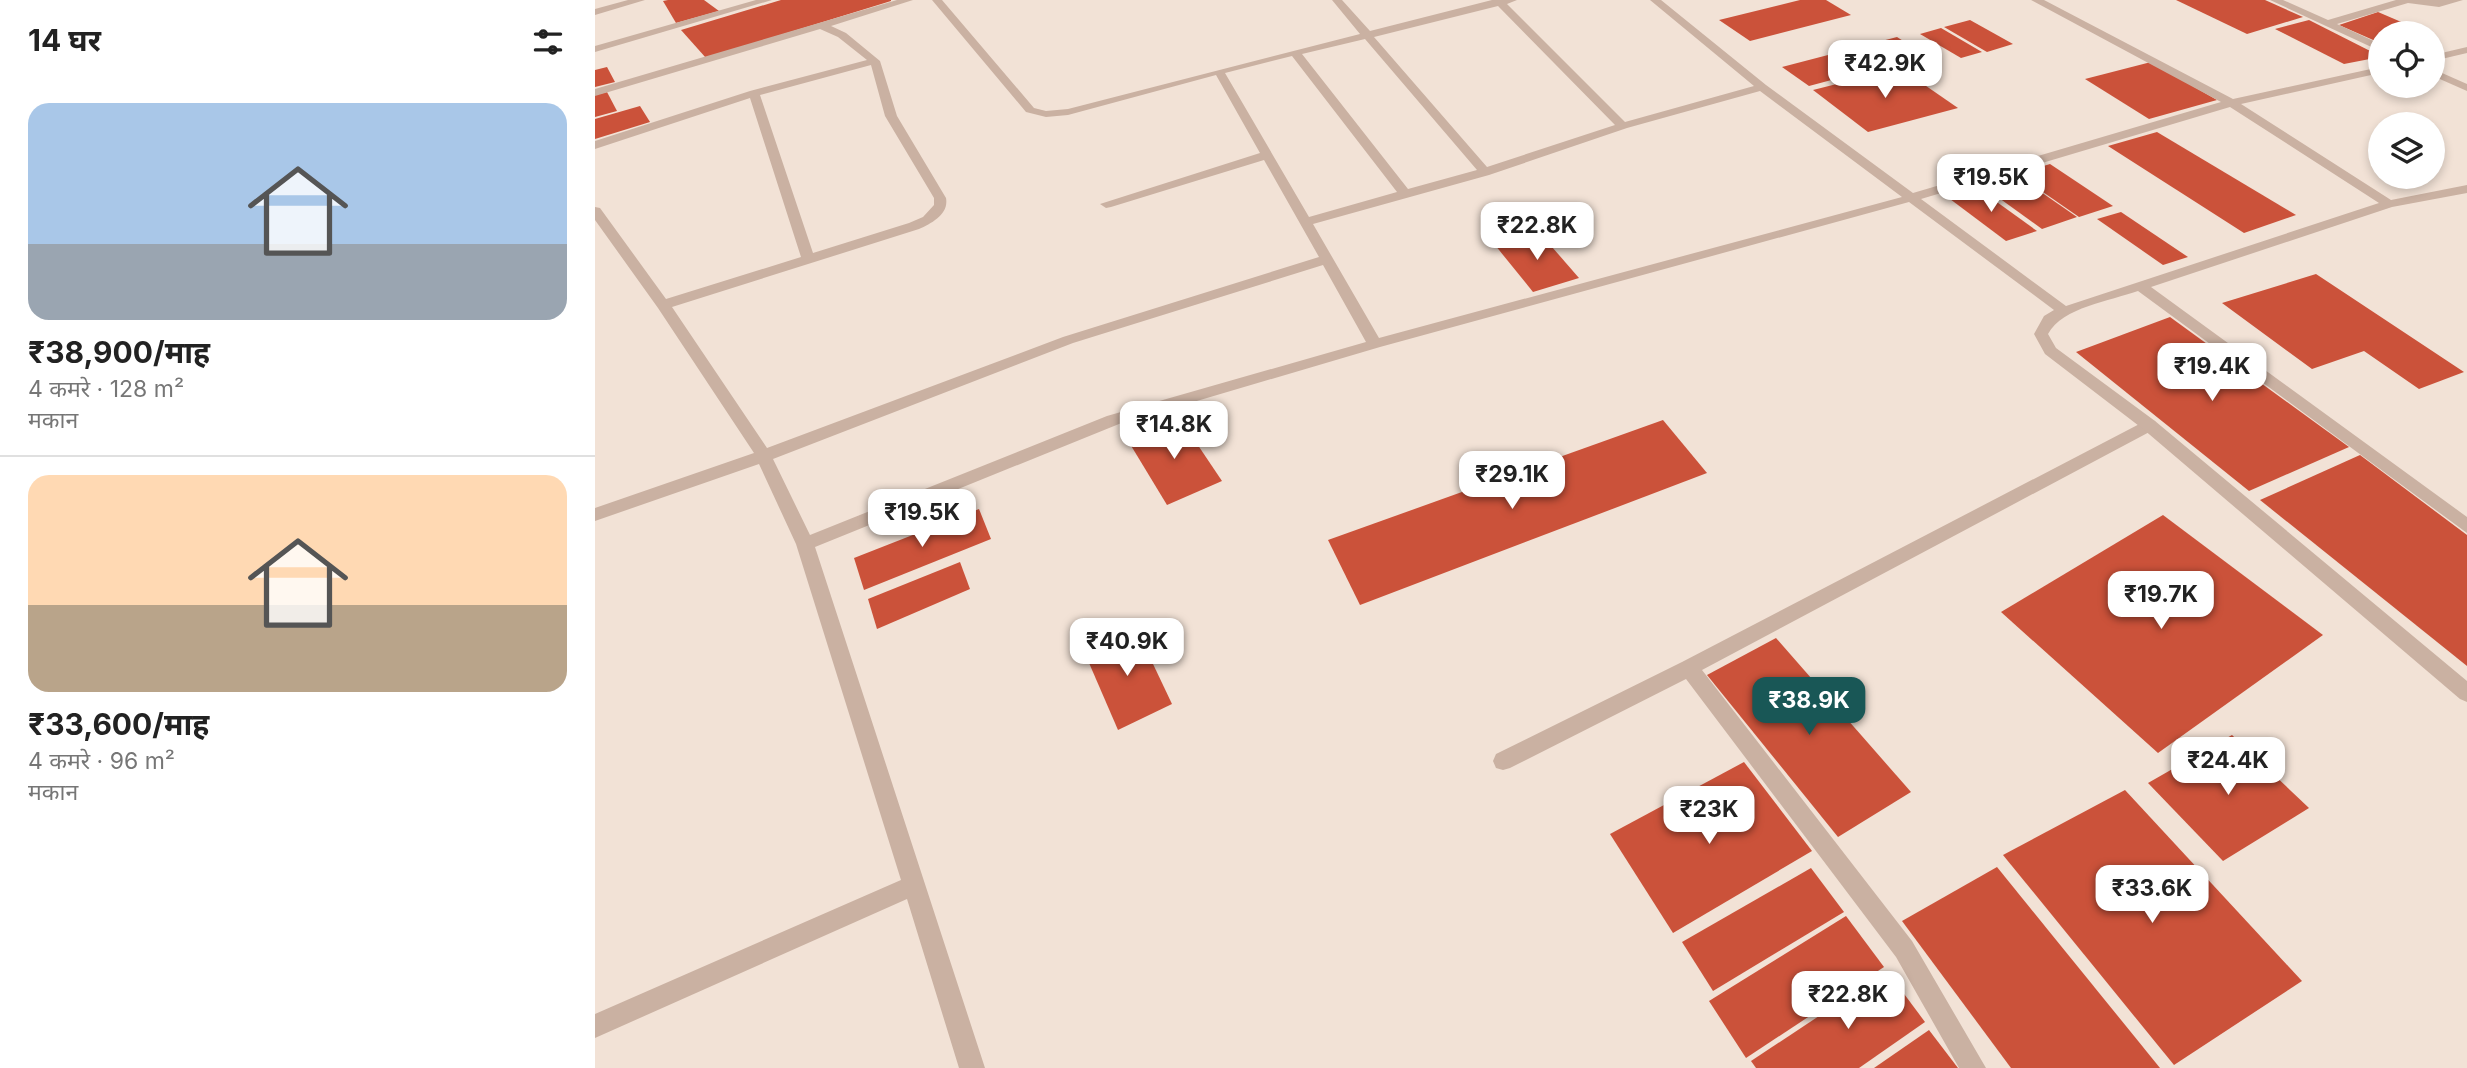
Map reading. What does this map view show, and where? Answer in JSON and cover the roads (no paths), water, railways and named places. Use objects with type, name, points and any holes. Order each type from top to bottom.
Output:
[{"type":"street","points":[[595,12],[640,0]]},
{"type":"street","points":[[595,49],[767,0]]},
{"type":"street","points":[[595,93],[908,0]]},
{"type":"street","points":[[937,0],[1030,110],[1046,114],[1068,113],[1219,71],[1503,1],[1623,125]]},
{"type":"street","points":[[1337,0],[1485,172]]},
{"type":"street","points":[[1655,0],[1762,87],[2064,311]]},
{"type":"street","points":[[2036,0],[2231,103],[2389,204]]},
{"type":"street","points":[[2275,0],[2368,43]]},
{"type":"street","points":[[2327,24],[2408,0],[2439,4],[2458,0]]},
{"type":"street","points":[[663,305],[914,226],[928,220],[941,206],[940,198],[891,116],[875,61],[842,34],[821,26]]},
{"type":"street","points":[[2445,55],[2467,50]]},
{"type":"street","points":[[1295,53],[1405,194]]},
{"type":"street","points":[[595,145],[754,93],[875,61]]},
{"type":"street","points":[[1219,71],[1374,344]]},
{"type":"street","points":[[805,544],[1113,420],[1374,344],[1911,198],[2231,103],[2368,73]]},
{"type":"street","points":[[2445,78],[2467,88]]},
{"type":"street","points":[[1304,222],[1485,172],[1623,125],[1762,87]]},
{"type":"street","points":[[754,93],[808,259]]},
{"type":"street","points":[[1106,204],[1266,155]]},
{"type":"street","points":[[2467,189],[2389,204],[2064,311],[2049,319],[2041,334],[2050,351],[2149,425],[2467,693]]},
{"type":"street","points":[[595,211],[663,305],[764,456],[805,544],[972,1068]]},
{"type":"street","points":[[595,515],[764,456],[1068,340],[1328,259]]},
{"type":"street","points":[[2140,286],[2467,526]]},
{"type":"street","points":[[1503,761],[1689,668],[2149,425]]},
{"type":"street","points":[[1689,668],[1904,949],[1973,1068]]},
{"type":"street","points":[[595,1026],[914,885]]}]
